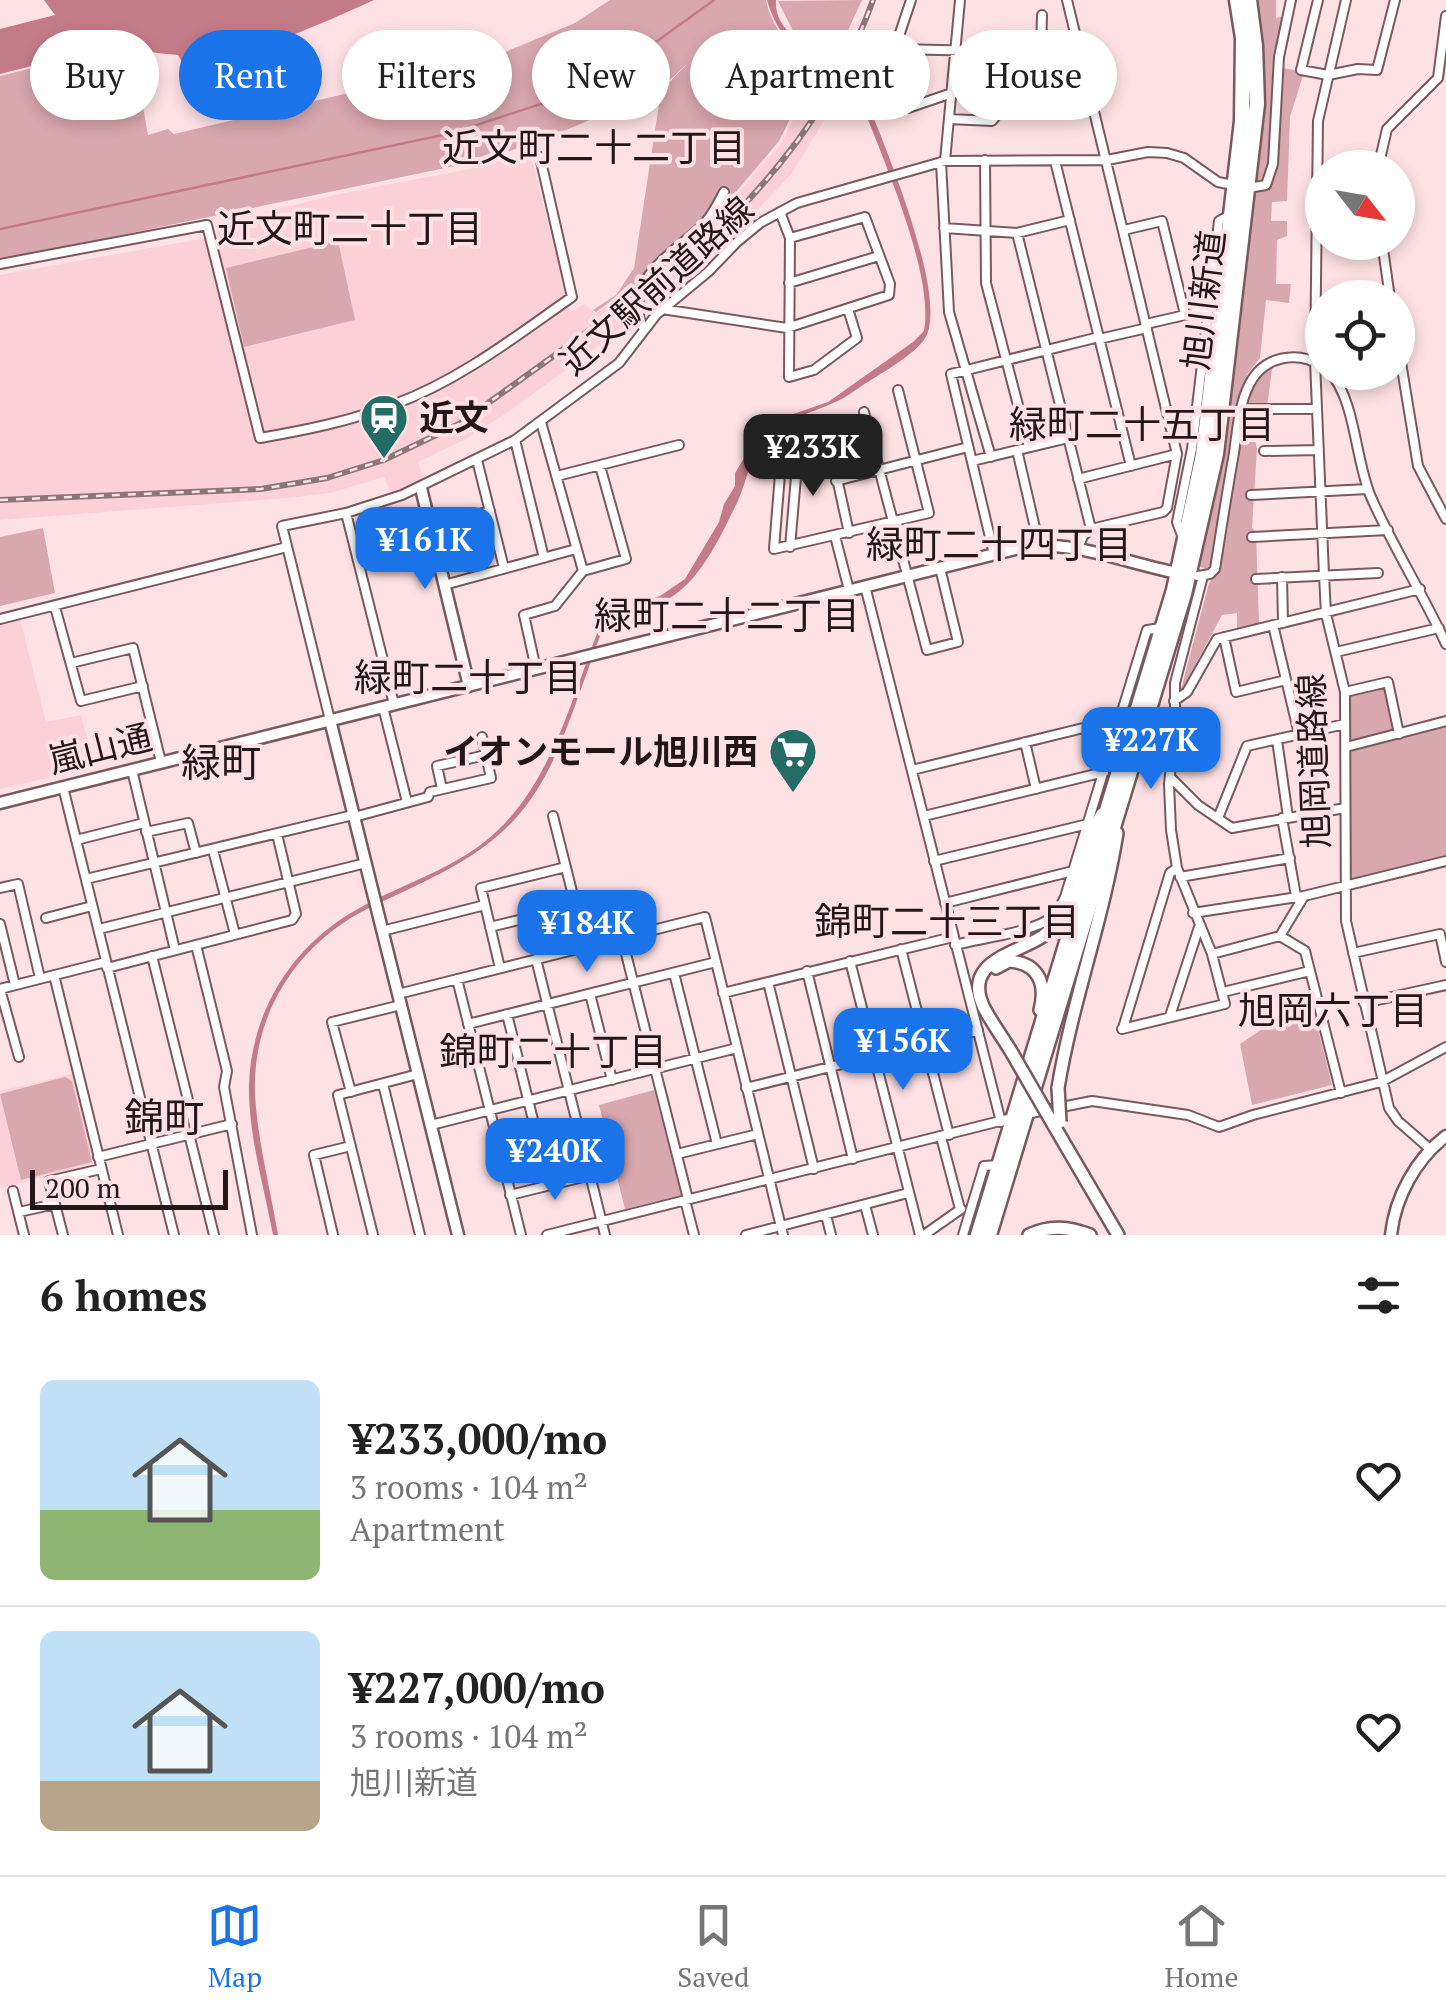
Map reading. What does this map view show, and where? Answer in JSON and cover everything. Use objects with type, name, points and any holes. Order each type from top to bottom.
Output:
[{"type":"highway","name":"旭川新道","points":[[978,1235],[1190,575],[1216,454],[1242,187],[1243,38],[1237,0]]},
{"type":"highway","name":"旭川新道","points":[[989,1235],[1013,1118],[1116,798],[1161,628],[1190,575],[1184,542],[1202,456],[1232,214],[1242,187],[1257,104],[1249,0]]},
{"type":"main road","points":[[421,488],[469,686]]},
{"type":"main road","name":"嵐山通","points":[[0,804],[1039,545],[1078,548],[1190,575]]},
{"type":"main road","points":[[330,720],[458,1235]]},
{"type":"main road","points":[[1116,798],[1094,826],[1076,892],[1062,918],[1042,936],[998,957],[982,975],[980,995],[1118,1235]]},
{"type":"main road","points":[[1056,1123],[1064,1052],[1110,878],[1116,798]]},
{"type":"main road","points":[[994,1023],[985,991],[987,979],[1009,961],[1031,966],[1039,975],[1042,1001],[1020,1097]]},
{"type":"main road","points":[[1390,1235],[1406,1184],[1430,1148],[1446,1136]]},
{"type":"main road","points":[[1029,1235],[1044,1228],[1062,1228],[1090,1235]]},
{"type":"street","points":[[901,30],[911,0]]},
{"type":"street","points":[[958,30],[960,0]]},
{"type":"street","points":[[1074,30],[1067,2],[1080,0]]},
{"type":"street","points":[[943,161],[1107,160],[1148,152],[1167,153],[1184,158],[1218,182],[1242,187],[1266,185],[1270,179],[1279,57],[1291,0]]},
{"type":"street","points":[[1318,0],[1302,70],[1328,76],[1358,69],[1377,70],[1394,0]]},
{"type":"street","name":"旭岡道路線","points":[[1319,280],[1318,122],[1346,0]]},
{"type":"street","points":[[1042,15],[1042,30]]},
{"type":"street","points":[[1382,150],[1387,129],[1438,78],[1446,16]]},
{"type":"street","points":[[950,110],[943,161],[950,312],[990,457]]},
{"type":"street","points":[[1078,548],[1091,530],[1167,508],[1177,454],[1097,120]]},
{"type":"street","points":[[0,264],[207,225],[260,438],[317,428],[396,404],[444,381],[572,297],[540,157]]},
{"type":"street","points":[[985,160],[986,282],[1029,448]]},
{"type":"street","points":[[1055,160],[1131,466]]},
{"type":"street","name":"近文駅前道路線","points":[[287,547],[282,526],[346,513],[421,488],[541,422],[620,363],[662,310],[748,232],[780,212],[797,203],[943,161]]},
{"type":"street","points":[[644,330],[637,317],[639,288],[648,274],[708,222],[724,192]]},
{"type":"street","points":[[780,212],[790,238],[788,378],[814,370],[857,338],[848,309]]},
{"type":"street","points":[[1184,542],[1177,522],[1192,449],[1219,221],[1232,214]]},
{"type":"street","points":[[662,310],[787,328],[889,294],[890,284],[865,217],[790,238]]},
{"type":"street","points":[[944,228],[1017,233],[1070,220]]},
{"type":"street","points":[[1124,230],[1162,221],[1185,314]]},
{"type":"street","points":[[1017,233],[1091,530]]},
{"type":"street","points":[[788,283],[878,256]]},
{"type":"street","points":[[994,554],[951,374],[1206,310]]},
{"type":"street","points":[[1290,858],[1178,873],[1170,873],[1122,1029],[1225,1004],[1212,954],[1178,873],[1171,830],[1175,683],[1190,575],[1214,569],[1241,409],[1250,384],[1273,362],[1294,356],[1305,360]]},
{"type":"street","points":[[849,533],[829,442],[798,442],[782,449],[774,549],[790,547],[849,533],[929,513],[898,390]]},
{"type":"street","name":"旭岡道路線","points":[[1318,390],[1326,614],[1345,692],[1346,921],[1390,1108],[1398,1121],[1430,1148]]},
{"type":"street","points":[[1340,390],[1368,490],[1446,644]]},
{"type":"street","points":[[1406,390],[1418,466],[1446,519]]},
{"type":"street","points":[[1241,409],[1318,409]]},
{"type":"street","points":[[864,412],[927,650],[958,642],[940,568]]},
{"type":"street","points":[[541,422],[582,571]]},
{"type":"street","points":[[972,461],[1068,438]]},
{"type":"street","points":[[514,440],[544,558]]},
{"type":"street","points":[[790,547],[798,442]]},
{"type":"street","points":[[557,476],[679,445]]},
{"type":"street","points":[[836,481],[968,447]]},
{"type":"street","points":[[1017,450],[1039,545]]},
{"type":"street","points":[[1264,452],[1319,450]]},
{"type":"street","points":[[1078,479],[1177,454]]},
{"type":"street","points":[[477,460],[504,568]]},
{"type":"street","points":[[536,669],[524,615],[555,606],[582,571],[626,559],[600,466]]},
{"type":"street","points":[[1251,495],[1368,490]]},
{"type":"street","points":[[430,527],[490,511]]},
{"type":"street","points":[[346,513],[407,802]]},
{"type":"street","points":[[1252,537],[1388,530]]},
{"type":"street","points":[[835,536],[849,590]]},
{"type":"street","points":[[0,619],[287,547],[330,720]]},
{"type":"street","points":[[444,585],[576,549]]},
{"type":"street","points":[[1256,579],[1378,573]]},
{"type":"street","points":[[1282,578],[1278,624],[1299,734]]},
{"type":"street","points":[[865,586],[978,1030],[1013,1118]]},
{"type":"street","points":[[1174,701],[1187,692],[1217,638],[1420,590]]},
{"type":"street","points":[[55,607],[81,701],[143,686]]},
{"type":"street","points":[[723,993],[902,949],[1050,919],[1065,898],[1147,630],[1161,628]]},
{"type":"street","points":[[1336,652],[1439,628]]},
{"type":"street","points":[[1224,637],[1236,692],[1286,680]]},
{"type":"street","points":[[70,663],[133,648],[161,762]]},
{"type":"street","points":[[1345,692],[1388,682],[1398,734]]},
{"type":"street","points":[[912,770],[1120,719]]},
{"type":"street","points":[[1346,747],[1446,721]]},
{"type":"street","points":[[1218,818],[1247,746],[1345,724]]},
{"type":"street","points":[[86,879],[354,816],[491,778],[482,737]]},
{"type":"street","points":[[1277,740],[1290,858],[1300,896],[1280,936]]},
{"type":"street","points":[[1024,742],[1036,789]]},
{"type":"street","points":[[442,789],[437,766],[486,755]]},
{"type":"street","points":[[132,770],[176,950]]},
{"type":"street","points":[[924,816],[1104,772]]},
{"type":"street","points":[[1170,777],[1198,805],[1232,828],[1345,808]]},
{"type":"street","points":[[63,787],[174,1235]]},
{"type":"street","points":[[553,816],[586,947]]},
{"type":"street","points":[[76,840],[188,823],[196,854]]},
{"type":"street","points":[[934,861],[1088,824]]},
{"type":"street","points":[[19,1057],[0,989],[292,920],[296,914],[277,834]]},
{"type":"street","points":[[213,850],[235,934]]},
{"type":"street","points":[[1193,913],[1345,887],[1446,861]]},
{"type":"street","points":[[99,929],[366,862]]},
{"type":"street","points":[[500,968],[481,888],[566,867]]},
{"type":"street","points":[[946,903],[1074,871]]},
{"type":"street","points":[[0,888],[18,884],[40,978]]},
{"type":"street","points":[[381,925],[485,904]]},
{"type":"street","points":[[46,918],[92,906]]},
{"type":"street","points":[[490,927],[576,906]]},
{"type":"street","points":[[351,1092],[332,1022],[457,978],[705,917],[782,1230]]},
{"type":"street","points":[[0,924],[14,985]]},
{"type":"street","points":[[1170,1016],[1199,927]]},
{"type":"street","points":[[1353,953],[1440,934],[1446,962]]},
{"type":"street","points":[[1212,954],[1280,936],[1306,951],[1342,1093]]},
{"type":"street","points":[[622,938],[694,1235]]},
{"type":"street","points":[[196,944],[227,1071],[224,1086],[252,1235]]},
{"type":"street","points":[[902,949],[960,1209]]},
{"type":"street","points":[[152,956],[214,1235]]},
{"type":"street","points":[[536,959],[605,1235]]},
{"type":"street","points":[[850,961],[908,1194],[922,1235],[960,1209],[970,1210]]},
{"type":"street","points":[[468,1024],[716,962]]},
{"type":"street","points":[[807,971],[853,1159]]},
{"type":"street","points":[[1223,992],[1310,971]]},
{"type":"street","points":[[674,973],[717,1144]]},
{"type":"street","points":[[54,975],[118,1235]]},
{"type":"street","points":[[457,978],[521,1235]]},
{"type":"street","points":[[768,982],[814,1169]]},
{"type":"street","points":[[1364,1003],[1446,985]]},
{"type":"street","points":[[590,994],[612,1080]]},
{"type":"street","points":[[507,1014],[549,1186]]},
{"type":"street","points":[[746,1088],[978,1030]]},
{"type":"street","points":[[431,1125],[737,1048]]},
{"type":"street","points":[[547,1235],[1092,1100],[1188,1114],[1218,1127],[1382,1082],[1446,1048]]},
{"type":"street","points":[[373,1235],[338,1095],[418,1074]]},
{"type":"street","points":[[383,1084],[420,1235]]},
{"type":"street","points":[[98,1157],[232,1124]]},
{"type":"street","points":[[677,1154],[758,1134]]},
{"type":"street","points":[[333,1235],[314,1156],[350,1146]]},
{"type":"street","points":[[963,1235],[984,1166],[998,1165]]},
{"type":"street","points":[[63,1235],[49,1182],[101,1169]]},
{"type":"street","points":[[510,1196],[590,1176]]},
{"type":"street","points":[[13,1191],[24,1235]]},
{"type":"street","points":[[746,1235],[782,1230],[908,1194]]},
{"type":"street","points":[[19,1212],[55,1204]]},
{"type":"street","points":[[865,1205],[873,1235]]},
{"type":"street","points":[[826,1216],[830,1235]]},
{"type":"shaded area","points":[[44,0],[374,0],[304,30],[179,30],[179,57],[159,53],[159,30],[30,30],[30,66],[0,74],[0,29],[55,15]]},
{"type":"shaded area","points":[[610,0],[766,0],[779,30],[690,30],[690,120],[790,120],[779,141],[714,218],[671,258],[596,312],[593,310],[616,295],[634,268],[657,120],[670,120],[670,82],[688,63],[670,80],[670,30],[558,30]]},
{"type":"shaded area","points":[[767,0],[776,0],[778,15],[788,30],[781,30]]},
{"type":"shaded area","points":[[862,0],[848,30],[793,30],[778,1]]},
{"type":"shaded area","points":[[1255,0],[1276,0],[1276,18],[1285,16],[1273,66],[1304,72],[1290,117],[1287,201],[1272,202],[1271,221],[1287,221],[1287,236],[1277,240],[1276,284],[1291,284],[1289,303],[1266,300],[1260,358],[1248,373],[1235,409],[1213,565],[1206,569],[1198,566],[1234,380],[1260,154],[1264,106]]},
{"type":"shaded area","points":[[532,41],[532,120],[590,120],[533,144],[460,165],[0,260],[0,76],[30,69],[30,120],[145,120],[148,135],[168,129],[174,134],[234,120],[322,120],[322,99],[342,95],[342,120],[512,120],[512,49]]},
{"type":"shaded area","points":[[793,120],[824,120],[792,173],[735,234],[671,293],[508,412],[466,439],[418,462],[425,483],[392,495],[384,477],[330,493],[288,498],[0,520],[0,275],[217,236],[216,224],[339,194],[475,168],[530,152],[570,312],[584,304],[596,314],[672,260],[715,219],[782,143]]},
{"type":"shaded area","points":[[869,120],[874,120],[921,252],[930,319],[924,340],[850,394],[772,432],[755,455],[716,543],[689,582],[666,600],[608,621],[550,767],[515,819],[464,860],[340,925],[297,966],[280,991],[267,1018],[255,1077],[258,1124],[278,1235],[273,1235],[249,1103],[252,1056],[268,1003],[298,958],[317,938],[363,906],[466,855],[516,811],[547,761],[601,623],[617,611],[660,596],[685,579],[719,522],[735,486],[735,473],[756,431],[828,402],[924,331],[921,275]]},
{"type":"shaded area","points":[[338,241],[355,320],[244,347],[226,268]]},
{"type":"shaded area","points":[[1273,362],[1267,407],[1255,408],[1251,427],[1257,448],[1252,528],[1256,532],[1259,623],[1237,629],[1237,613],[1222,615],[1180,693],[1209,583],[1220,571],[1239,422],[1250,384]]},
{"type":"shaded area","points":[[43,528],[55,593],[0,606],[0,537]]},
{"type":"shaded area","points":[[20,619],[46,722],[81,715],[91,753],[56,763],[59,775],[0,789],[0,624]]},
{"type":"shaded area","points":[[1386,685],[1396,731],[1350,741],[1349,695]]},
{"type":"shaded area","points":[[1446,723],[1446,862],[1348,887],[1350,751]]},
{"type":"shaded area","points":[[1310,997],[1332,1085],[1252,1105],[1240,1044]]},
{"type":"shaded area","points":[[72,1074],[95,1164],[0,1188],[0,1091]]},
{"type":"shaded area","points":[[65,1077],[72,1081],[92,1162],[21,1180],[0,1094]]},
{"type":"shaded area","points":[[654,1090],[681,1195],[625,1209],[599,1105]]},
{"type":"waterway","points":[[0,229],[452,133],[556,99],[631,60],[714,0]]},
{"type":"railway","points":[[0,500],[261,489],[327,478],[384,460],[459,424],[687,260],[717,232],[772,173],[820,109],[858,38],[873,0]]},
{"type":"place","name":"近文","points":[[384,460]]},
{"type":"place","name":"イオンモール旭川西","points":[[793,794]]},
{"type":"district","name":"近文町二十二丁目","points":[[594,148]]},
{"type":"district","name":"近文町二十丁目","points":[[350,229]]},
{"type":"district","name":"緑町二十五丁目","points":[[1142,425]]},
{"type":"district","name":"緑町二十四丁目","points":[[999,545]]},
{"type":"district","name":"緑町二十二丁目","points":[[727,616]]},
{"type":"district","name":"緑町二十丁目","points":[[468,678]]},
{"type":"district","name":"緑町","points":[[221,763]]},
{"type":"district","name":"錦町二十三丁目","points":[[947,922]]},
{"type":"district","name":"旭岡六丁目","points":[[1333,1011]]},
{"type":"district","name":"錦町二十丁目","points":[[553,1052]]},
{"type":"district","name":"錦町","points":[[164,1118]]}]
